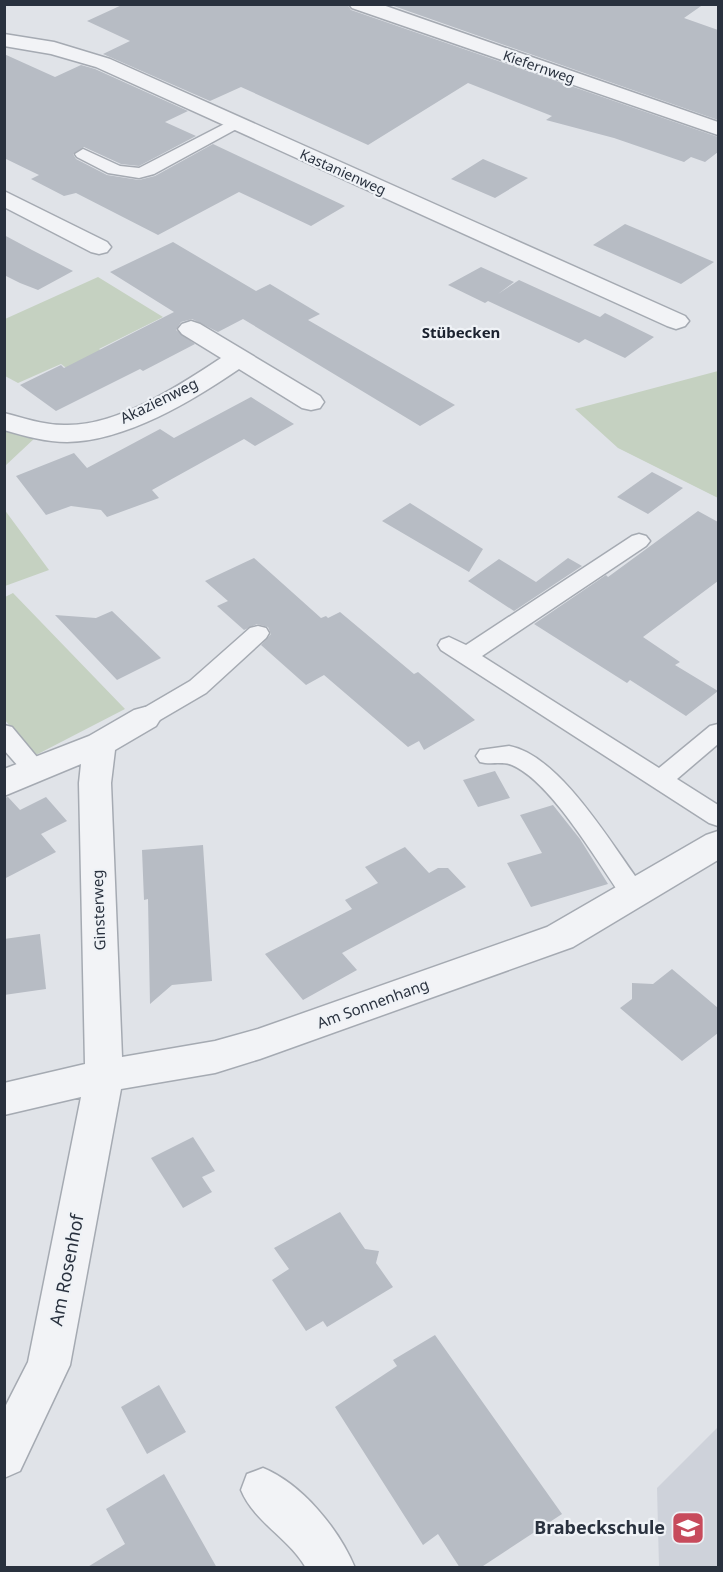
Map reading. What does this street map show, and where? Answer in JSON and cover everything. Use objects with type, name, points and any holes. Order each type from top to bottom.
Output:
[{"type":"street","name":"Kiefernweg","points":[[359,4],[718,129]]},
{"type":"street","name":"Kastanienweg","points":[[4,40],[54,48],[103,63],[234,124],[676,321]]},
{"type":"street","points":[[4,198],[99,247]]},
{"type":"street","points":[[190,329],[311,402]]},
{"type":"street","name":"Akazienweg","points":[[4,421],[52,433],[85,432],[138,415],[211,376],[237,359]]},
{"type":"street","points":[[4,784],[34,769],[100,744],[145,718]]},
{"type":"street","name":"Ginsterweg","points":[[100,744],[95,783],[104,1076]]},
{"type":"street","name":"Am Sonnenhang","points":[[4,1099],[104,1076],[214,1057],[260,1044],[560,937],[718,844]]},
{"type":"street","name":"Am Rosenhof","points":[[4,1456],[49,1365],[104,1076]]},
{"type":"street","points":[[263,1490],[315,1539],[332,1568]]},
{"type":"lane","points":[[83,154],[123,173],[135,175],[148,171],[234,124]]},
{"type":"lane","points":[[639,541],[458,651],[718,817]]},
{"type":"lane","points":[[145,718],[198,687],[258,633]]},
{"type":"lane","points":[[660,780],[718,732]]},
{"type":"lane","points":[[4,733],[34,769]]},
{"type":"lane","points":[[489,756],[512,755],[536,770],[550,783],[574,810],[634,894]]},
{"type":"shaded area","name":"Brabeckschule","points":[[718,1427],[718,1567],[659,1567],[657,1488]]},
{"type":"green space","points":[[98,277],[163,317],[99,349],[117,362],[81,379],[61,364],[18,383],[5,376],[5,319]]},
{"type":"green space","points":[[718,371],[718,498],[618,448],[575,409]]},
{"type":"green space","points":[[5,430],[36,437],[5,466]]},
{"type":"green space","points":[[4,509],[49,570],[5,586],[4,586]]},
{"type":"green space","points":[[13,593],[125,709],[34,756],[5,720],[5,597]]},
{"type":"building","points":[[124,4],[347,4],[351,10],[718,137],[718,152],[705,162],[691,157],[684,162],[614,138],[546,120],[552,116],[468,83],[368,145],[241,87],[210,101],[103,54],[130,41],[87,21]]},
{"type":"building","points":[[388,4],[704,4],[684,18],[718,30],[718,120]]},
{"type":"building","points":[[4,54],[55,77],[81,65],[95,69],[188,111],[165,122],[196,136],[139,166],[121,164],[84,147],[73,154],[76,159],[107,175],[139,180],[155,176],[213,144],[345,206],[311,226],[239,192],[158,235],[76,193],[64,196],[31,179],[39,175],[4,158]]},
{"type":"building","points":[[483,159],[528,178],[495,198],[451,179]]},
{"type":"building","points":[[625,224],[714,262],[681,284],[593,245]]},
{"type":"building","points":[[4,235],[73,271],[38,290],[4,275]]},
{"type":"building","points":[[173,242],[256,291],[270,284],[320,314],[308,320],[455,405],[420,426],[243,319],[218,332],[192,319],[181,322],[176,330],[195,344],[56,411],[20,385],[61,365],[64,368],[174,312],[110,272]]},
{"type":"building","points":[[481,267],[514,282],[498,294],[519,280],[600,317],[605,313],[654,337],[625,358],[585,339],[579,343],[448,285]]},
{"type":"building","points":[[251,397],[294,424],[255,446],[244,439],[152,490],[159,498],[107,517],[101,510],[71,506],[46,515],[16,476],[74,453],[87,468],[160,429],[174,438]]},
{"type":"building","points":[[652,472],[683,488],[648,514],[617,497]]},
{"type":"building","points":[[410,503],[483,549],[469,572],[382,521]]},
{"type":"building","points":[[698,511],[718,522],[718,581],[643,637],[680,662],[675,665],[718,691],[686,716],[630,680],[627,683],[534,624],[606,575],[608,577]]},
{"type":"building","points":[[254,558],[321,618],[326,616],[328,618],[340,612],[414,674],[418,672],[475,720],[424,750],[419,741],[408,747],[324,675],[306,685],[261,645],[271,634],[268,627],[257,624],[244,630],[217,606],[228,601],[205,581]]},
{"type":"building","points":[[568,558],[582,566],[514,611],[468,581],[499,559],[536,582]]},
{"type":"building","points":[[112,611],[161,658],[117,680],[55,615],[96,618]]},
{"type":"building","points":[[495,771],[510,798],[478,807],[463,780]]},
{"type":"building","points":[[8,797],[20,810],[46,797],[67,821],[41,834],[56,852],[4,879],[4,798]]},
{"type":"building","points":[[553,805],[580,839],[608,884],[531,907],[507,863],[542,853],[520,815]]},
{"type":"building","points":[[203,845],[212,981],[172,985],[150,1004],[148,899],[144,900],[142,850]]},
{"type":"building","points":[[405,847],[429,873],[438,868],[448,868],[466,887],[342,953],[357,970],[303,1000],[265,954],[352,909],[345,900],[378,883],[365,867]]},
{"type":"building","points":[[40,934],[46,989],[4,995],[4,939]]},
{"type":"building","points":[[672,969],[718,1008],[718,1033],[682,1061],[620,1008],[632,999],[632,983],[653,984]]},
{"type":"building","points":[[193,1137],[215,1171],[202,1177],[212,1192],[183,1208],[151,1158]]},
{"type":"building","points":[[340,1212],[365,1249],[379,1251],[376,1263],[393,1287],[327,1327],[323,1321],[306,1331],[272,1280],[289,1269],[274,1248]]},
{"type":"building","points":[[435,1335],[562,1514],[480,1568],[460,1568],[438,1534],[423,1545],[335,1407],[397,1366],[393,1360]]},
{"type":"building","points":[[159,1385],[186,1432],[147,1454],[121,1407]]},
{"type":"building","points":[[164,1474],[217,1568],[86,1568],[125,1544],[106,1509]]},
{"type":"place","name":"Brabeckschule","points":[[688,1528]]},
{"type":"district","name":"Stübecken","points":[[461,333]]}]
